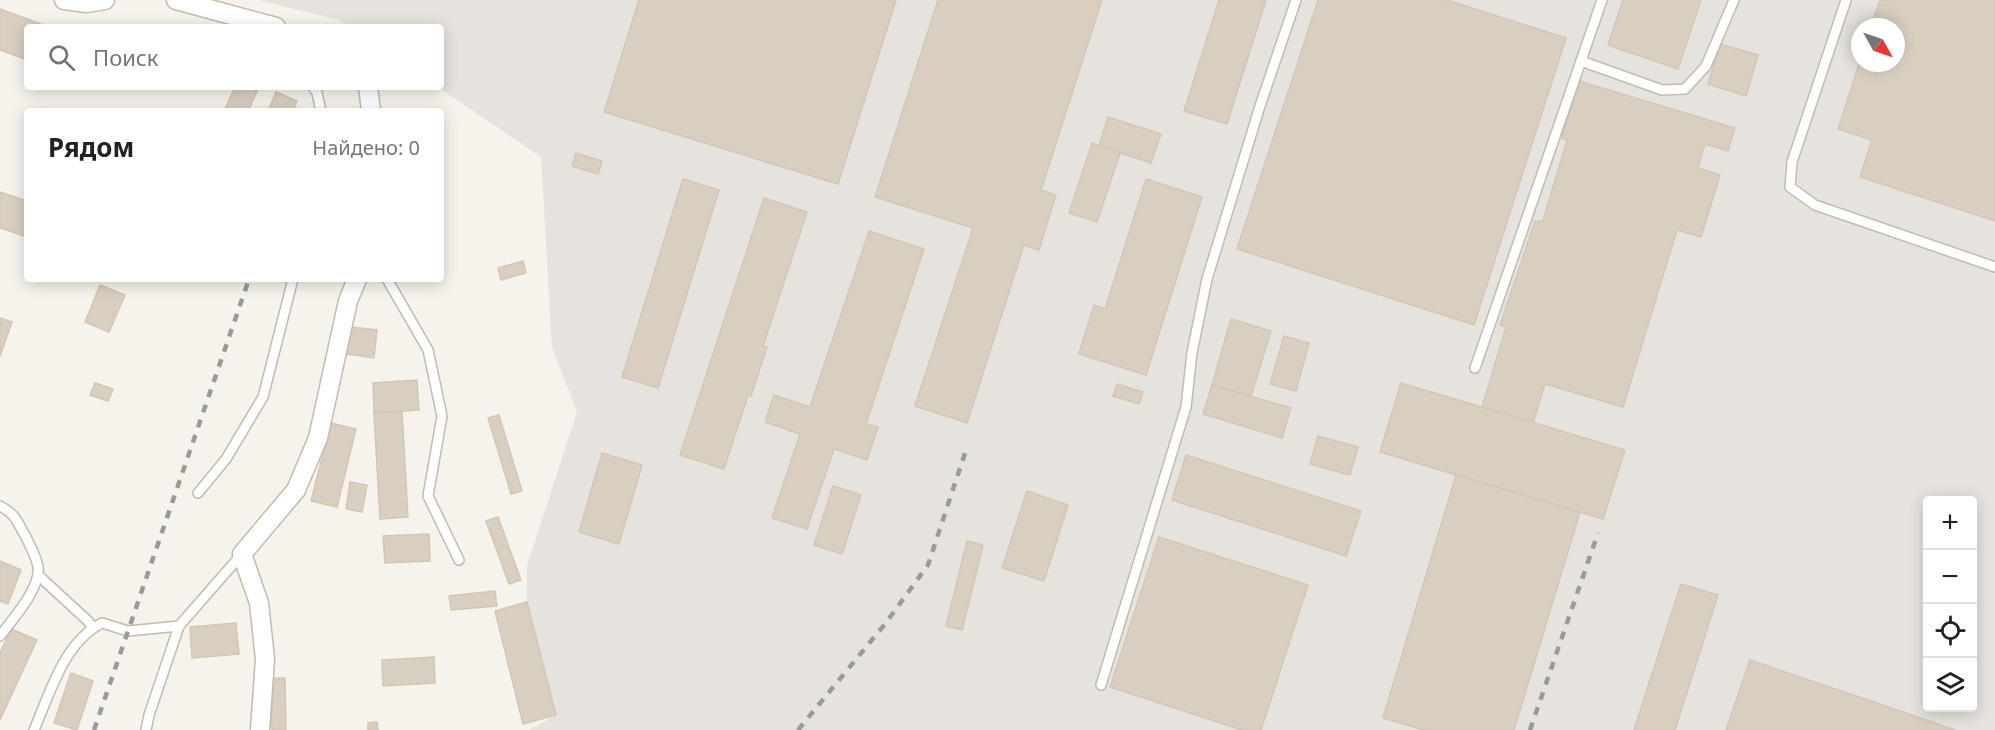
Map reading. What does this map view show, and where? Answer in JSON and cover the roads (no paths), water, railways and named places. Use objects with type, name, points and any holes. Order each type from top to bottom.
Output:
[{"type":"street","points":[[64,0],[87,3],[105,0]]},
{"type":"street","points":[[176,0],[265,24]]},
{"type":"street","points":[[368,90],[371,108]]},
{"type":"street","points":[[260,730],[265,659],[259,603],[242,554],[296,490],[318,438],[348,302],[356,282]]},
{"type":"lane","points":[[1101,686],[1186,407],[1192,353],[1207,279],[1260,106],[1296,0]]},
{"type":"lane","points":[[1475,368],[1602,0]]},
{"type":"lane","points":[[1581,61],[1662,90],[1685,89],[1706,66],[1734,0]]},
{"type":"lane","points":[[1846,0],[1792,162],[1790,187],[1815,205],[1995,267]]},
{"type":"lane","points":[[315,90],[320,108]]},
{"type":"lane","points":[[198,493],[226,459],[263,397],[292,282]]},
{"type":"lane","points":[[389,282],[428,350],[442,416],[428,496],[459,560]]},
{"type":"lane","points":[[0,506],[12,512],[29,543],[38,567],[38,575],[31,593],[0,636]]},
{"type":"lane","points":[[146,730],[179,626],[242,554]]},
{"type":"lane","points":[[38,575],[89,622],[92,628]]},
{"type":"lane","points":[[34,730],[56,677],[73,650],[92,628],[102,623],[128,631],[179,626]]},
{"type":"railway","points":[[94,730],[248,282]]},
{"type":"railway","points":[[798,730],[885,624],[928,565],[966,450]]},
{"type":"railway","points":[[1530,730],[1598,533]]}]
